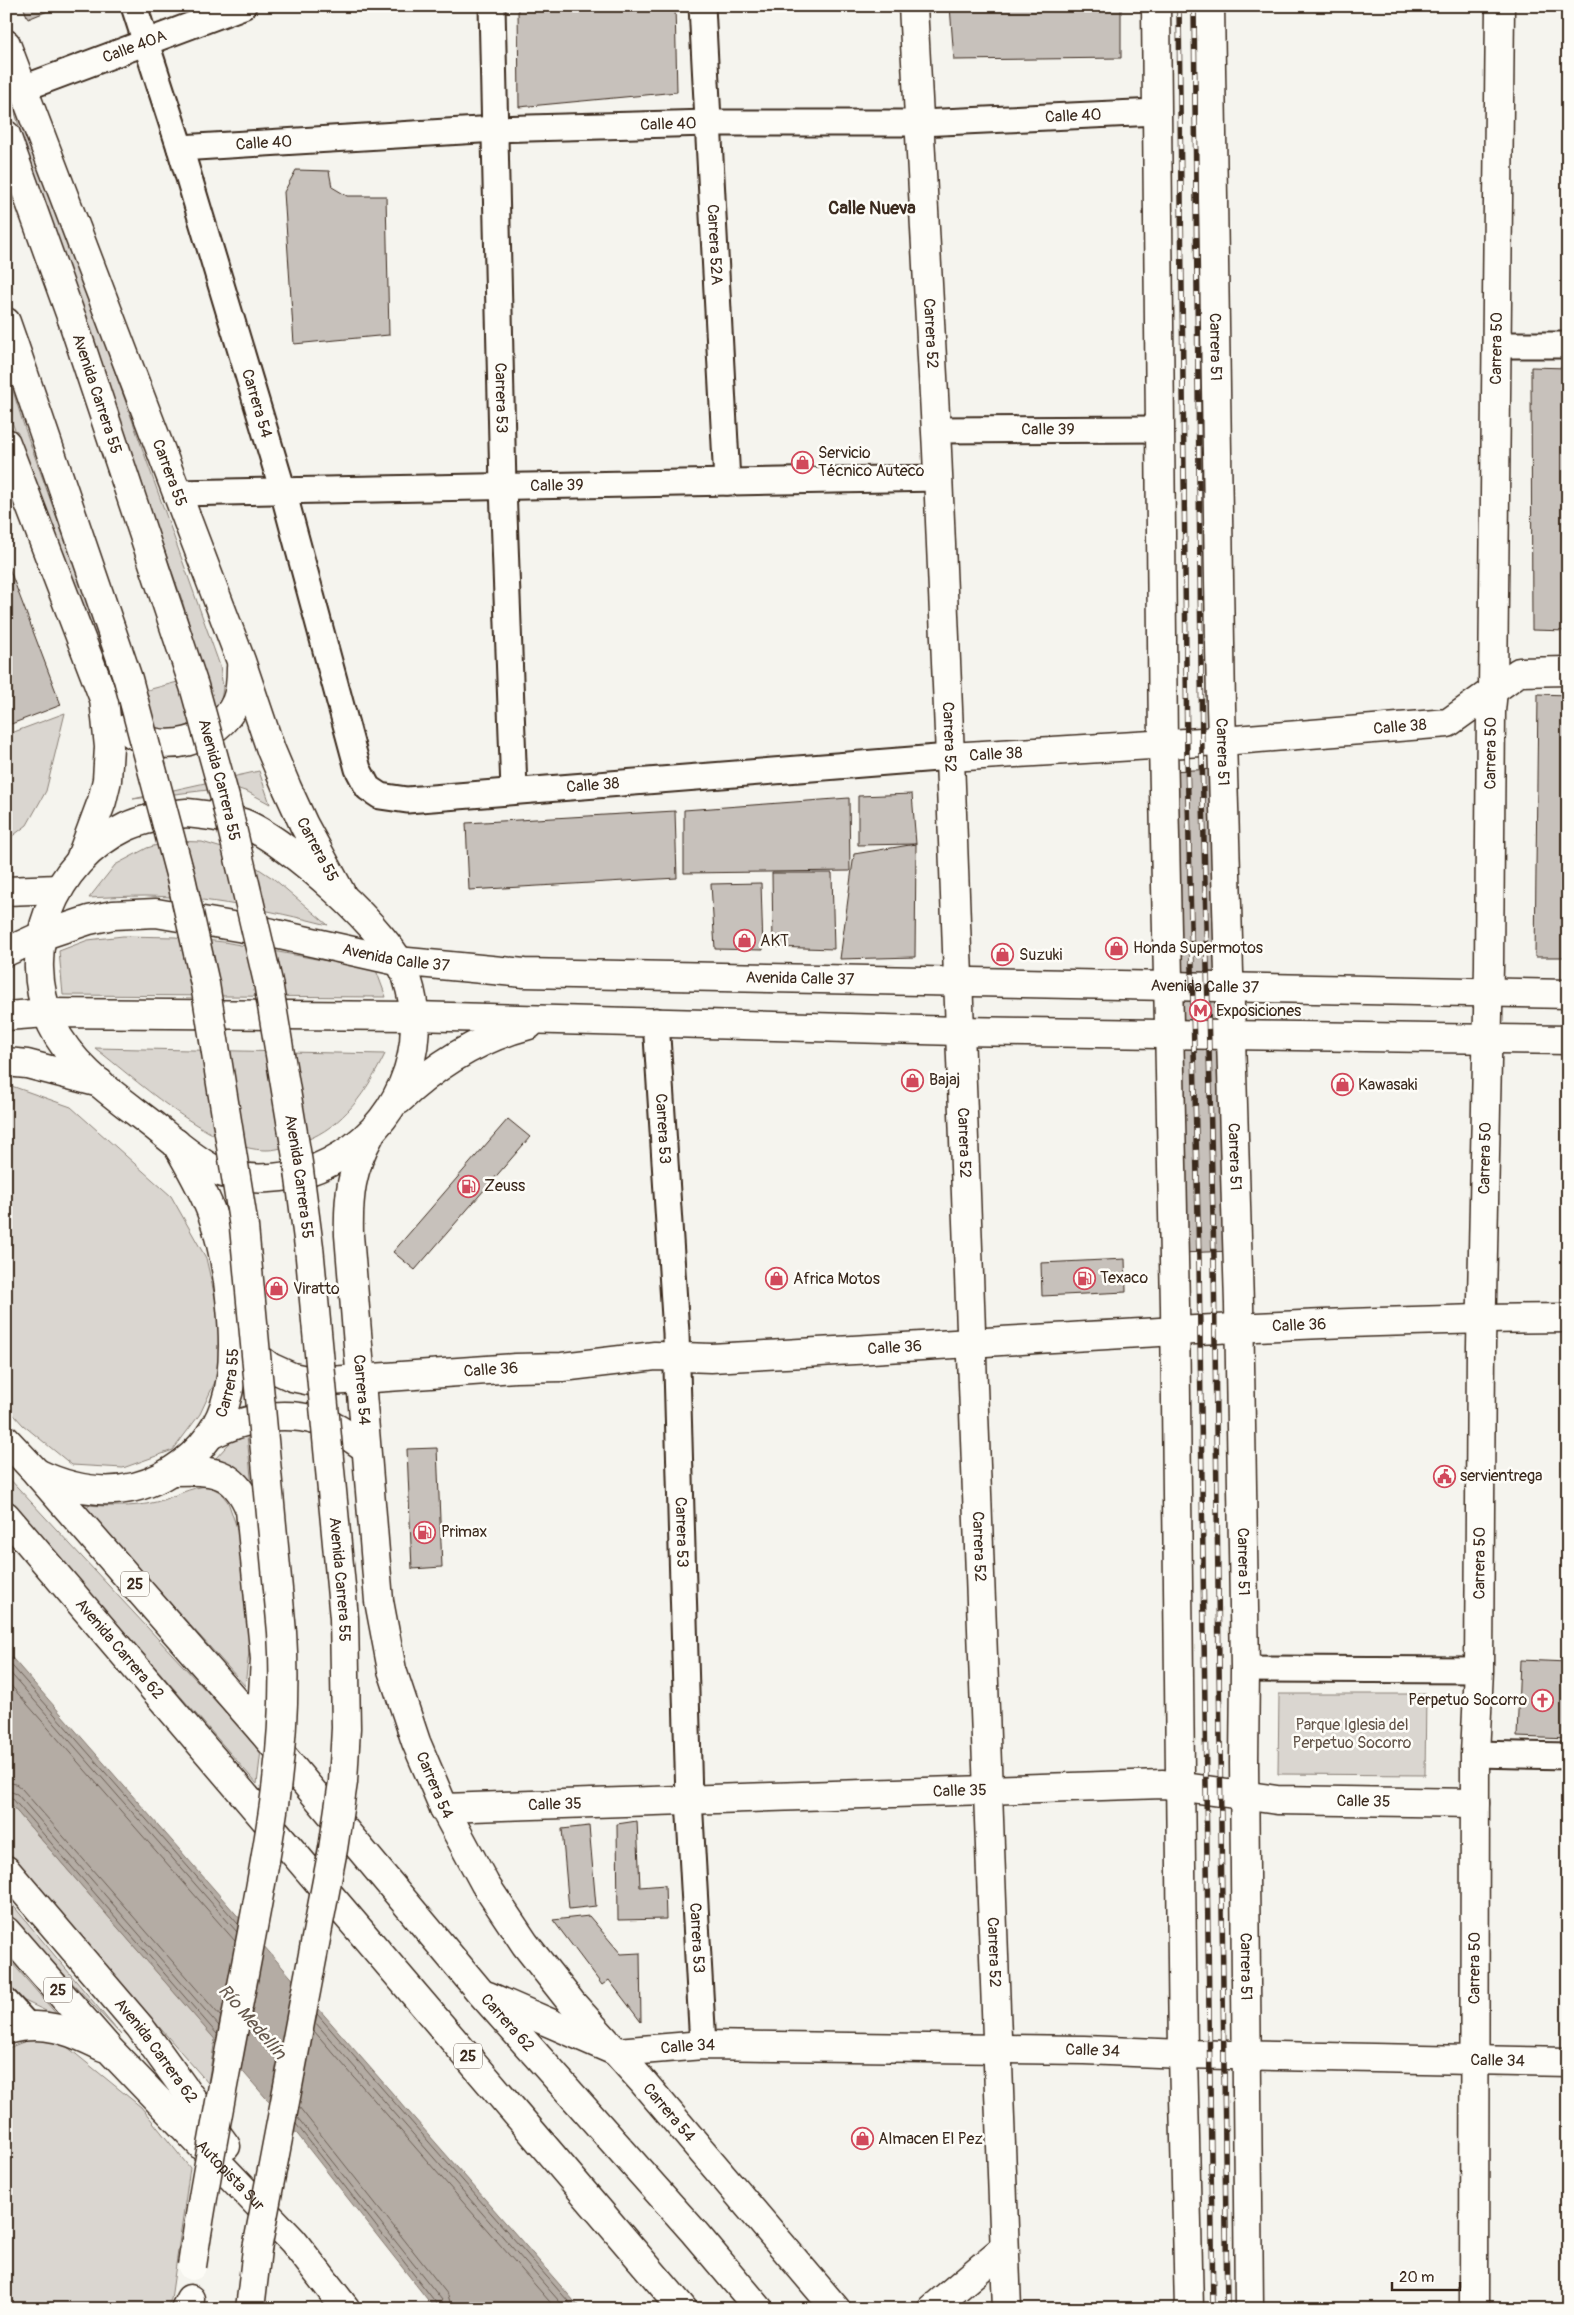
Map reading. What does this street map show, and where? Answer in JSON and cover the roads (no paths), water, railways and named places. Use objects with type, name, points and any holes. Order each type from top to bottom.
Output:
[{"type":"main road","name":"Carrera 52","points":[[913,6],[936,430],[950,757],[956,982],[1007,2309]]},
{"type":"main road","points":[[1156,6],[1163,744],[1175,1332],[1183,2054],[1189,2309]]},
{"type":"main road","name":"Carrera 51","points":[[1210,6],[1222,741],[1239,1328],[1245,1670],[1244,1796],[1248,2309]]},
{"type":"main road","name":"Carrera 50","points":[[1474,2309],[1475,1803],[1479,1670],[1491,711],[1493,690],[1500,6]]},
{"type":"main road","name":"Carrera 55","points":[[6,44],[241,661],[271,750],[286,788],[343,898]]},
{"type":"main road","name":"Avenida Carrera 55","points":[[6,135],[72,319],[191,677],[225,798],[268,982],[298,1163],[310,1257],[344,1618],[346,1728],[343,1782],[333,1849],[257,2249],[250,2309]]},
{"type":"main road","points":[[10,332],[128,679],[181,878],[205,984],[236,1170],[252,1302],[282,1632],[285,1680],[283,1735],[277,1790],[204,2189],[188,2305]]},
{"type":"main road","points":[[6,443],[104,699],[113,717],[129,731],[148,740],[168,744],[189,742],[208,734],[224,720],[236,702],[241,682],[241,661]]},
{"type":"main road","name":"Calle 38","points":[[950,757],[1222,741],[1448,723],[1519,672],[1568,671]]},
{"type":"main road","points":[[80,860],[102,802],[107,780],[109,747],[104,699]]},
{"type":"main road","points":[[392,1106],[408,1071],[414,1040],[414,1016],[407,977],[374,927],[281,845],[243,823],[212,815],[180,814],[143,821],[105,839],[80,860],[58,889],[48,911],[41,936],[38,962],[42,995],[47,1013],[66,1048],[100,1083],[176,1143],[214,1170],[250,1177],[275,1178],[300,1174],[321,1167],[348,1153],[370,1135],[392,1106],[432,1071],[474,1046],[515,1029],[548,1021]]},
{"type":"main road","points":[[6,891],[58,889]]},
{"type":"main road","name":"Avenida Calle 37","points":[[6,952],[41,936],[89,920],[113,915],[156,912],[267,932],[398,961],[524,973],[1229,989],[1568,994]]},
{"type":"main road","points":[[6,1016],[47,1013],[414,1016],[548,1021],[656,1021],[958,1031],[1568,1040]]},
{"type":"main road","points":[[6,1062],[27,1064],[100,1083]]},
{"type":"main road","name":"Carrera 54","points":[[370,1135],[358,1157],[349,1211],[366,1448],[379,1601],[392,1670],[416,1742],[444,1808],[485,1884],[525,1944],[571,2002],[617,2052],[836,2309]]},
{"type":"main road","name":"Carrera 55","points":[[37,1473],[55,1482],[75,1487],[115,1490],[154,1480],[172,1471],[193,1455],[210,1435],[223,1412],[231,1387],[234,1340],[227,1274],[221,1243],[212,1214],[196,1178],[176,1143]]},
{"type":"main road","name":"Calle 36","points":[[234,1340],[270,1367],[292,1377],[316,1382],[341,1382],[515,1368],[562,1367],[656,1356],[711,1358],[1239,1328],[1483,1319],[1568,1318]]},
{"type":"main road","points":[[210,1435],[236,1423],[255,1418],[274,1415],[293,1416],[321,1421],[366,1448]]},
{"type":"main road","name":"25","points":[[6,1440],[262,1730]]},
{"type":"main road","points":[[172,1471],[217,1473],[230,1479],[243,1493],[250,1510],[265,1659],[262,1730]]},
{"type":"main road","name":"Avenida Carrera 62","points":[[6,1516],[254,1804],[683,2309]]},
{"type":"main road","name":"Carrera 62","points":[[262,1730],[481,1993],[688,2224],[759,2309]]},
{"type":"main road","name":"Calle 35","points":[[444,1808],[1163,1784],[1277,1800],[1475,1803]]},
{"type":"main road","name":"Avenida Carrera 62","points":[[6,1870],[140,2027],[293,2241]]},
{"type":"main road","name":"25","points":[[6,1931],[109,2049]]},
{"type":"main road","points":[[481,1993],[617,2052]]},
{"type":"main road","points":[[16,2028],[52,2027],[109,2049]]},
{"type":"main road","name":"Calle 34","points":[[617,2052],[703,2045],[996,2049],[1568,2062]]},
{"type":"main road","name":"Autopista Sur","points":[[109,2049],[293,2241],[346,2309]]},
{"type":"main road","points":[[932,2309],[1004,2248]]},
{"type":"street","name":"Carrera 54","points":[[134,6],[180,148],[283,491],[358,769],[368,788],[380,796]]},
{"type":"street","name":"Calle 40A","points":[[24,88],[243,6]]},
{"type":"street","name":"Carrera 53","points":[[492,6],[503,486],[514,790]]},
{"type":"street","name":"Carrera 52A","points":[[702,6],[727,482]]},
{"type":"street","name":"Calle 40","points":[[180,148],[496,129],[708,123],[920,123],[1157,112]]},
{"type":"street","points":[[1496,344],[1568,345]]},
{"type":"street","name":"Calle 39","points":[[936,430],[1160,429]]},
{"type":"street","name":"Calle 39","points":[[177,493],[938,478]]},
{"type":"street","name":"Calle 38","points":[[380,796],[407,800],[514,790],[950,757]]},
{"type":"street","name":"Carrera 53","points":[[656,1021],[677,1357],[689,1799],[703,2045]]},
{"type":"street","points":[[1245,1670],[1479,1670]]},
{"type":"street","points":[[1476,1754],[1568,1756]]},
{"type":"street","points":[[6,2002],[16,2028]]},
{"type":"water","name":"Río Medellín","points":[[6,1651],[581,2309],[435,2309],[298,2135],[6,1799]]},
{"type":"railway","points":[[1179,6],[1187,757],[1199,1260],[1213,2309]]},
{"type":"railway","points":[[1194,6],[1202,756],[1214,1260],[1227,2309]]},
{"type":"place","name":"Servicio Técnico Auteco","points":[[802,462]]},
{"type":"place","name":"AKT","points":[[744,941]]},
{"type":"place","name":"Honda Supermotos","points":[[1117,948]]},
{"type":"place","name":"Suzuki","points":[[1003,955]]},
{"type":"place","name":"Exposiciones","points":[[1200,1011]]},
{"type":"place","name":"Bajaj","points":[[913,1080]]},
{"type":"place","name":"Kawasaki","points":[[1342,1085]]},
{"type":"place","name":"Zeuss","points":[[468,1186]]},
{"type":"place","name":"Texaco","points":[[1084,1278]]},
{"type":"place","name":"Africa Motos","points":[[777,1279]]},
{"type":"place","name":"Viratto","points":[[277,1289]]},
{"type":"place","name":"servientrega","points":[[1444,1476]]},
{"type":"place","name":"Primax","points":[[425,1532]]},
{"type":"place","name":"Perpetuo Socorro","points":[[1543,1700]]},
{"type":"place","name":"Almacen El Pez","points":[[862,2139]]},
{"type":"district","name":"Calle Nueva","points":[[872,208]]},
{"type":"park label","name":"Parque Iglesia del Perpetuo Socorro","points":[[1352,1734]]}]
